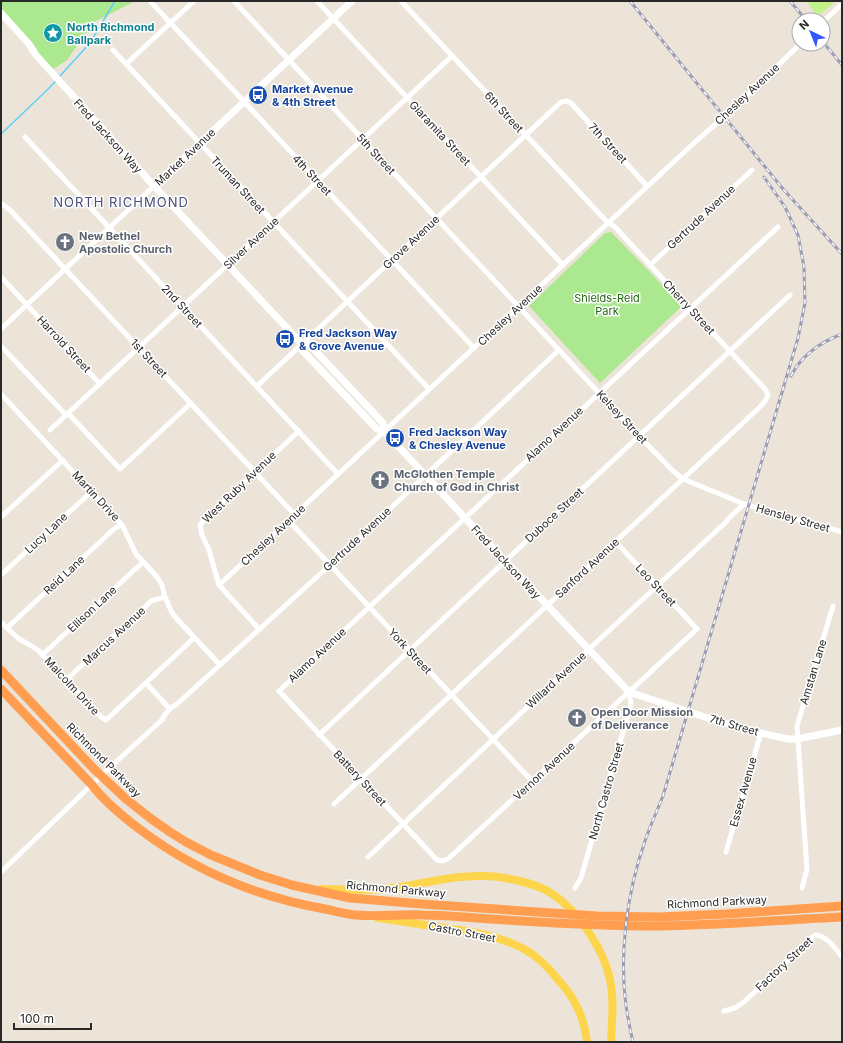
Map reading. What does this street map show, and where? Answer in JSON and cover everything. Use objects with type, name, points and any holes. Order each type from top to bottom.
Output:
[{"type":"highway","name":"Richmond Parkway","points":[[1,670],[101,776],[136,807],[186,842],[212,855],[260,875],[292,885],[350,898],[660,922],[729,924],[842,916]]},
{"type":"highway","name":"Richmond Parkway","points":[[1,689],[92,785],[102,798],[143,832],[178,855],[205,869],[243,886],[283,900],[356,915],[424,915],[599,926],[660,922],[726,914],[842,906]]},
{"type":"main road","points":[[308,889],[374,890],[406,886],[440,879],[484,876],[503,877],[528,883],[550,893],[568,907],[592,936],[606,965],[611,985],[613,1012],[611,1042]]},
{"type":"main road","name":"Castro Street","points":[[356,915],[472,932],[500,939],[524,950],[545,964],[566,988],[579,1010],[586,1032],[587,1042]]},
{"type":"street","name":"4th Street","points":[[150,1],[474,348]]},
{"type":"street","points":[[126,64],[194,1]]},
{"type":"street","name":"5th Street","points":[[234,1],[519,306]]},
{"type":"street","name":"Giaramita Street","points":[[317,1],[563,265]]},
{"type":"street","name":"Market Avenue","points":[[1,329],[352,1]]},
{"type":"street","name":"6th Street","points":[[400,1],[608,223]]},
{"type":"street","points":[[831,14],[842,4]]},
{"type":"street","name":"Fred Jackson Way","points":[[1,13],[90,116],[301,343],[302,350],[377,429],[384,431],[464,518],[629,692]]},
{"type":"street","name":"Truman Street","points":[[113,50],[429,390]]},
{"type":"street","name":"Chesley Avenue","points":[[220,585],[647,186],[731,111],[792,52]]},
{"type":"street","name":"Silver Avenue","points":[[50,430],[452,56]]},
{"type":"street","name":"7th Street","points":[[567,101],[571,103],[647,186]]},
{"type":"street","name":"Grove Avenue","points":[[257,386],[301,343],[526,134],[561,102],[567,101]]},
{"type":"street","name":"2nd Street","points":[[24,137],[338,474]]},
{"type":"street","name":"Gertrude Avenue","points":[[650,265],[752,170]]},
{"type":"street","name":"1st Street","points":[[1,203],[10,210],[295,515]]},
{"type":"street","name":"Cherry Street","points":[[608,223],[614,226],[765,388],[768,395]]},
{"type":"street","name":"Alamo Avenue","points":[[278,691],[778,227]]},
{"type":"street","name":"Harrold Street","points":[[1,276],[100,384]]},
{"type":"street","name":"Duboce Street","points":[[319,735],[790,295]]},
{"type":"street","name":"Kelsey Street","points":[[519,306],[673,471],[683,479],[744,504]]},
{"type":"street","points":[[1,346],[120,469],[191,403]]},
{"type":"street","name":"Gertrude Avenue","points":[[178,704],[330,565],[559,350]]},
{"type":"street","name":"Martin Drive","points":[[1,394],[122,525],[136,554],[162,585],[165,597],[172,613],[220,665]]},
{"type":"street","name":"Sanford Avenue","points":[[334,804],[760,407],[768,395]]},
{"type":"street","name":"West Ruby Avenue","points":[[260,629],[220,585],[209,550],[202,535],[200,525],[299,431]]},
{"type":"street","points":[[1,517],[63,460]]},
{"type":"street","name":"Lucy Lane","points":[[1,575],[92,491]]},
{"type":"street","name":"Hensley Street","points":[[744,504],[842,532]]},
{"type":"street","name":"Willard Avenue","points":[[368,857],[744,504]]},
{"type":"street","name":"York Street","points":[[289,521],[532,781]]},
{"type":"street","name":"Reid Lane","points":[[7,628],[115,528],[122,525]]},
{"type":"street","name":"Leo Street","points":[[615,541],[697,629]]},
{"type":"street","name":"Ellison Lane","points":[[42,655],[142,563]]},
{"type":"street","name":"Marcus Avenue","points":[[66,680],[151,601],[165,597]]},
{"type":"street","name":"Amstan Lane","points":[[797,739],[797,726],[833,606]]},
{"type":"street","name":"Malcolm Drive","points":[[1,622],[19,639],[30,645],[42,655],[101,717],[106,720],[194,638]]},
{"type":"street","name":"Vernon Avenue","points":[[442,862],[697,629]]},
{"type":"street","points":[[146,683],[170,709]]},
{"type":"street","name":"Battery Street","points":[[278,691],[436,860],[442,862]]},
{"type":"street","name":"7th Street","points":[[629,692],[711,719],[788,739],[797,739],[842,730]]},
{"type":"street","name":"North Castro Street","points":[[575,888],[581,878],[631,704],[629,692]]},
{"type":"street","points":[[162,720],[164,715],[174,705],[178,704]]},
{"type":"street","points":[[1,872],[101,776],[167,717],[178,704]]},
{"type":"street","name":"Essex Avenue","points":[[726,852],[761,733]]},
{"type":"street","points":[[797,739],[807,869],[802,888]]},
{"type":"street","name":"Factory Street","points":[[724,1011],[735,1008],[744,1002],[811,938],[816,935],[822,936],[827,940],[842,957]]},
{"type":"green space","name":"North Richmond Ballpark","points":[[1,1],[135,1],[94,22],[67,60],[52,70],[1,12]]},
{"type":"green space","points":[[806,1],[836,1],[823,12],[815,12]]},
{"type":"green space","name":"Shields-Reid Park","points":[[611,232],[650,272],[681,307],[600,383],[529,306],[605,233]]},
{"type":"waterway","points":[[60,76],[90,43],[115,1]]},
{"type":"waterway","points":[[1,134],[56,81]]},
{"type":"railway","points":[[630,1],[783,189],[842,254]]},
{"type":"railway","points":[[790,1],[799,12]]},
{"type":"railway","points":[[831,52],[842,65]]},
{"type":"railway","points":[[633,1042],[626,1006],[623,965],[626,923],[633,881],[645,841],[663,796],[798,338],[805,303],[804,267],[798,235],[785,207],[764,177]]},
{"type":"railway","points":[[791,376],[800,362],[812,350],[842,334]]},
{"type":"place","name":"North Richmond Ballpark","points":[[53,33]]},
{"type":"place","name":"Market Avenue & 4th Street","points":[[258,95]]},
{"type":"place","name":"New Bethel Apostolic Church","points":[[65,242]]},
{"type":"place","name":"Fred Jackson Way & Grove Avenue","points":[[285,339]]},
{"type":"place","name":"Fred Jackson Way & Chesley Avenue","points":[[395,438]]},
{"type":"place","name":"McGlothen Temple Church of God in Christ","points":[[380,480]]},
{"type":"place","name":"Open Door Mission of Deliverance","points":[[577,718]]},
{"type":"district","name":"NORTH RICHMOND","points":[[121,202]]}]
